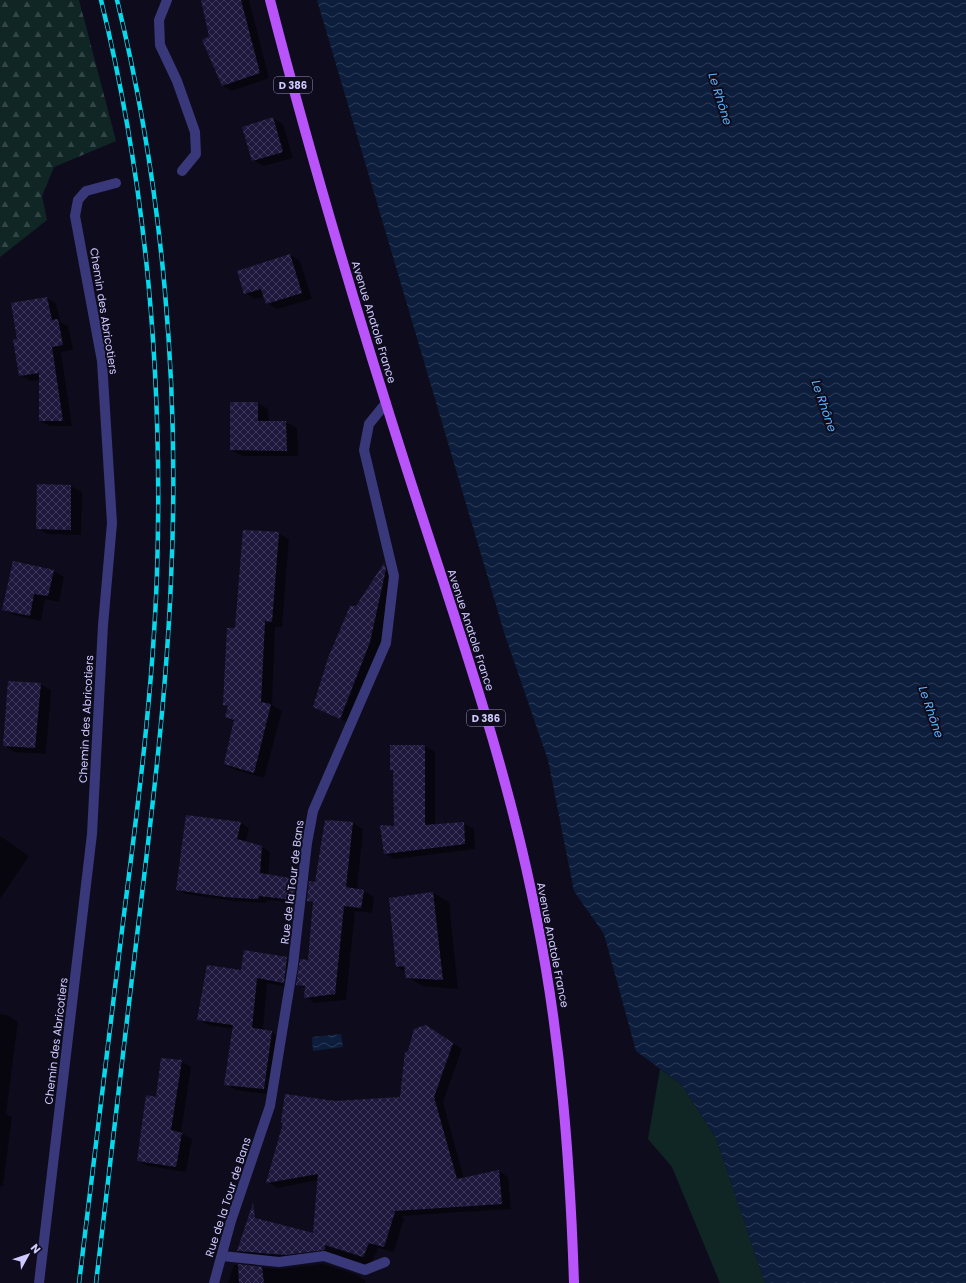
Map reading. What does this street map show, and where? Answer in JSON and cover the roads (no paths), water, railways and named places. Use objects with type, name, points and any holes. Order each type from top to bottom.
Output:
[{"type":"main road","name":"Avenue Anatole France","points":[[270,0],[316,169],[386,403],[497,753],[537,917],[559,1052],[572,1210],[574,1283]]},
{"type":"street","points":[[167,0],[159,20],[160,45],[177,81],[195,132],[196,154],[182,171]]},
{"type":"street","name":"Chemin des Abricotiers","points":[[39,1283],[92,834],[103,625],[112,523],[102,361],[75,216],[78,200],[86,191],[116,183]]},
{"type":"street","name":"Rue de la Tour de Bans","points":[[214,1283],[231,1221],[270,1106],[294,965],[307,843],[313,811],[386,643],[394,576],[364,450],[369,424],[386,403]]},
{"type":"street","points":[[222,1256],[279,1262],[324,1256],[365,1270],[385,1262]]},
{"type":"water","name":"Le Rhône","points":[[317,0],[966,0],[966,1283],[765,1283],[716,1138],[682,1085],[636,1051],[604,934],[574,891],[548,760],[504,632]]},
{"type":"water","points":[[341,1034],[343,1047],[313,1051],[312,1037]]},
{"type":"railway","points":[[79,1283],[144,748],[152,661],[157,573],[158,501],[154,357],[141,213],[117,70],[101,0]]},
{"type":"railway","points":[[96,1283],[161,723],[169,628],[173,508],[173,435],[170,361],[165,288],[157,215],[133,70],[117,0]]}]
